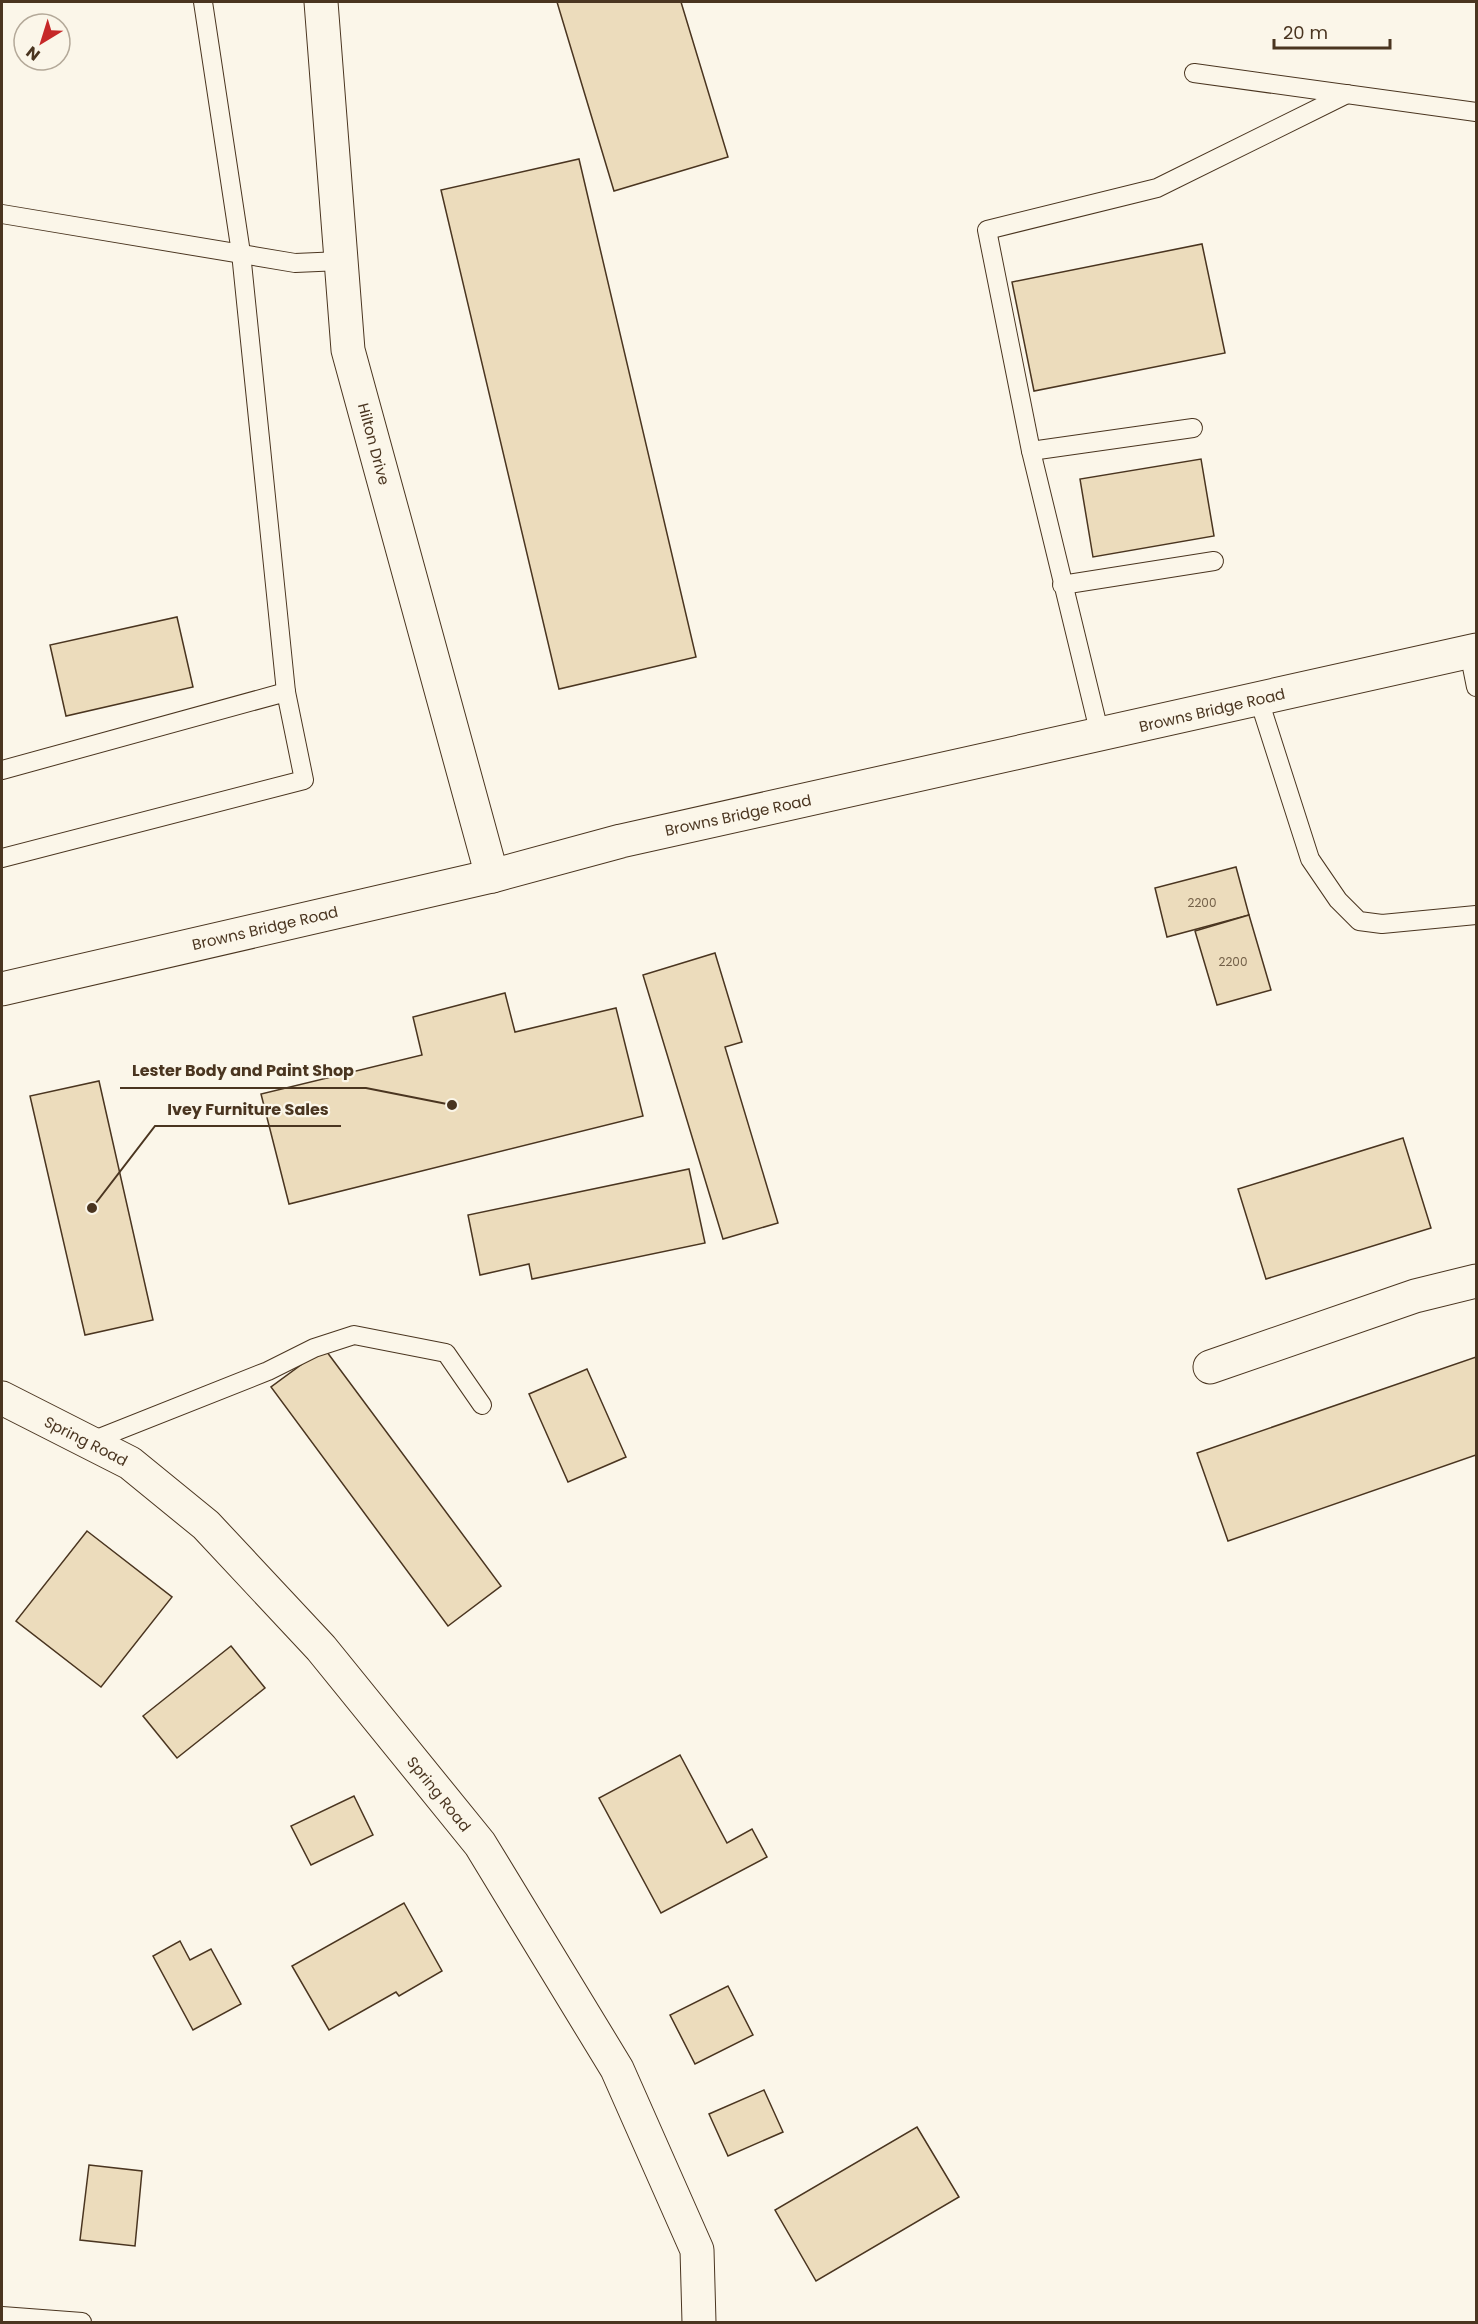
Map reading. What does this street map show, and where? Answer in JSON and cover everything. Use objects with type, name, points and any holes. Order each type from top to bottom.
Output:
[{"type":"street","name":"Hilton Drive","points":[[321,2],[348,350],[492,876]]},
{"type":"street","name":"Browns Bridge Road","points":[[2,989],[492,876],[621,841],[1473,651]]},
{"type":"street","points":[[1210,1367],[1415,1296],[1476,1281]]},
{"type":"street","name":"Spring Road","points":[[2,1398],[130,1463],[206,1525],[321,1648],[480,1844],[617,2068],[697,2250],[699,2322]]},
{"type":"lane","points":[[2,858],[304,780],[286,692],[241,253],[203,2]]},
{"type":"lane","points":[[1194,73],[1476,112]]},
{"type":"lane","points":[[1100,735],[1031,451],[987,230],[1157,188],[1347,94]]},
{"type":"lane","points":[[2,214],[295,263],[341,261]]},
{"type":"lane","points":[[1031,451],[1193,428]]},
{"type":"lane","points":[[1062,585],[1214,561]]},
{"type":"lane","points":[[1473,651],[1476,687]]},
{"type":"lane","points":[[2,770],[286,692]]},
{"type":"lane","points":[[1259,700],[1310,860],[1338,900],[1359,921],[1382,924],[1476,915]]},
{"type":"lane","points":[[89,1442],[268,1371],[314,1348],[354,1335],[446,1353],[482,1405]]},
{"type":"lane","points":[[2,2316],[82,2322]]},
{"type":"building","points":[[557,2],[681,2],[728,157],[614,191]]},
{"type":"building","points":[[579,159],[696,657],[559,689],[441,190]]},
{"type":"building","points":[[1202,244],[1225,353],[1034,391],[1012,282]]},
{"type":"building","points":[[1201,459],[1214,536],[1093,557],[1080,479]]},
{"type":"building","points":[[177,617],[193,687],[66,716],[50,645]]},
{"type":"building","points":[[1236,867],[1249,915],[1167,937],[1155,888]]},
{"type":"building","points":[[1249,915],[1271,990],[1217,1005],[1195,931]]},
{"type":"building","points":[[715,953],[742,1042],[725,1047],[778,1223],[723,1239],[643,975]]},
{"type":"building","points":[[505,993],[515,1032],[616,1008],[643,1116],[289,1204],[261,1094],[422,1055],[413,1017]]},
{"type":"building","points":[[99,1081],[153,1320],[85,1335],[30,1096]]},
{"type":"building","points":[[1403,1138],[1431,1228],[1266,1279],[1238,1189]]},
{"type":"building","points":[[689,1169],[705,1243],[532,1279],[529,1264],[480,1275],[468,1215]]},
{"type":"building","points":[[324,1348],[501,1586],[448,1626],[271,1387]]},
{"type":"building","points":[[1476,1357],[1476,1455],[1228,1541],[1197,1453]]},
{"type":"building","points":[[587,1369],[626,1457],[568,1482],[529,1394]]},
{"type":"building","points":[[87,1531],[172,1597],[101,1687],[16,1621]]},
{"type":"building","points":[[231,1646],[265,1688],[177,1758],[143,1716]]},
{"type":"building","points":[[680,1755],[727,1843],[752,1829],[767,1857],[661,1913],[599,1798]]},
{"type":"building","points":[[354,1796],[373,1835],[311,1865],[291,1826]]},
{"type":"building","points":[[404,1903],[442,1971],[399,1996],[396,1992],[329,2030],[292,1966]]},
{"type":"building","points":[[180,1941],[190,1960],[211,1949],[241,2004],[193,2030],[153,1956]]},
{"type":"building","points":[[728,1986],[753,2035],[695,2064],[670,2015]]},
{"type":"building","points":[[764,2090],[783,2132],[728,2156],[709,2114]]},
{"type":"building","points":[[917,2127],[959,2197],[816,2281],[775,2210]]},
{"type":"building","points":[[89,2165],[142,2171],[135,2246],[80,2240]]},
{"type":"place","name":"Lester Body and Paint Shop","points":[[452,1105]]},
{"type":"place","name":"Ivey Furniture Sales","points":[[92,1208]]}]
